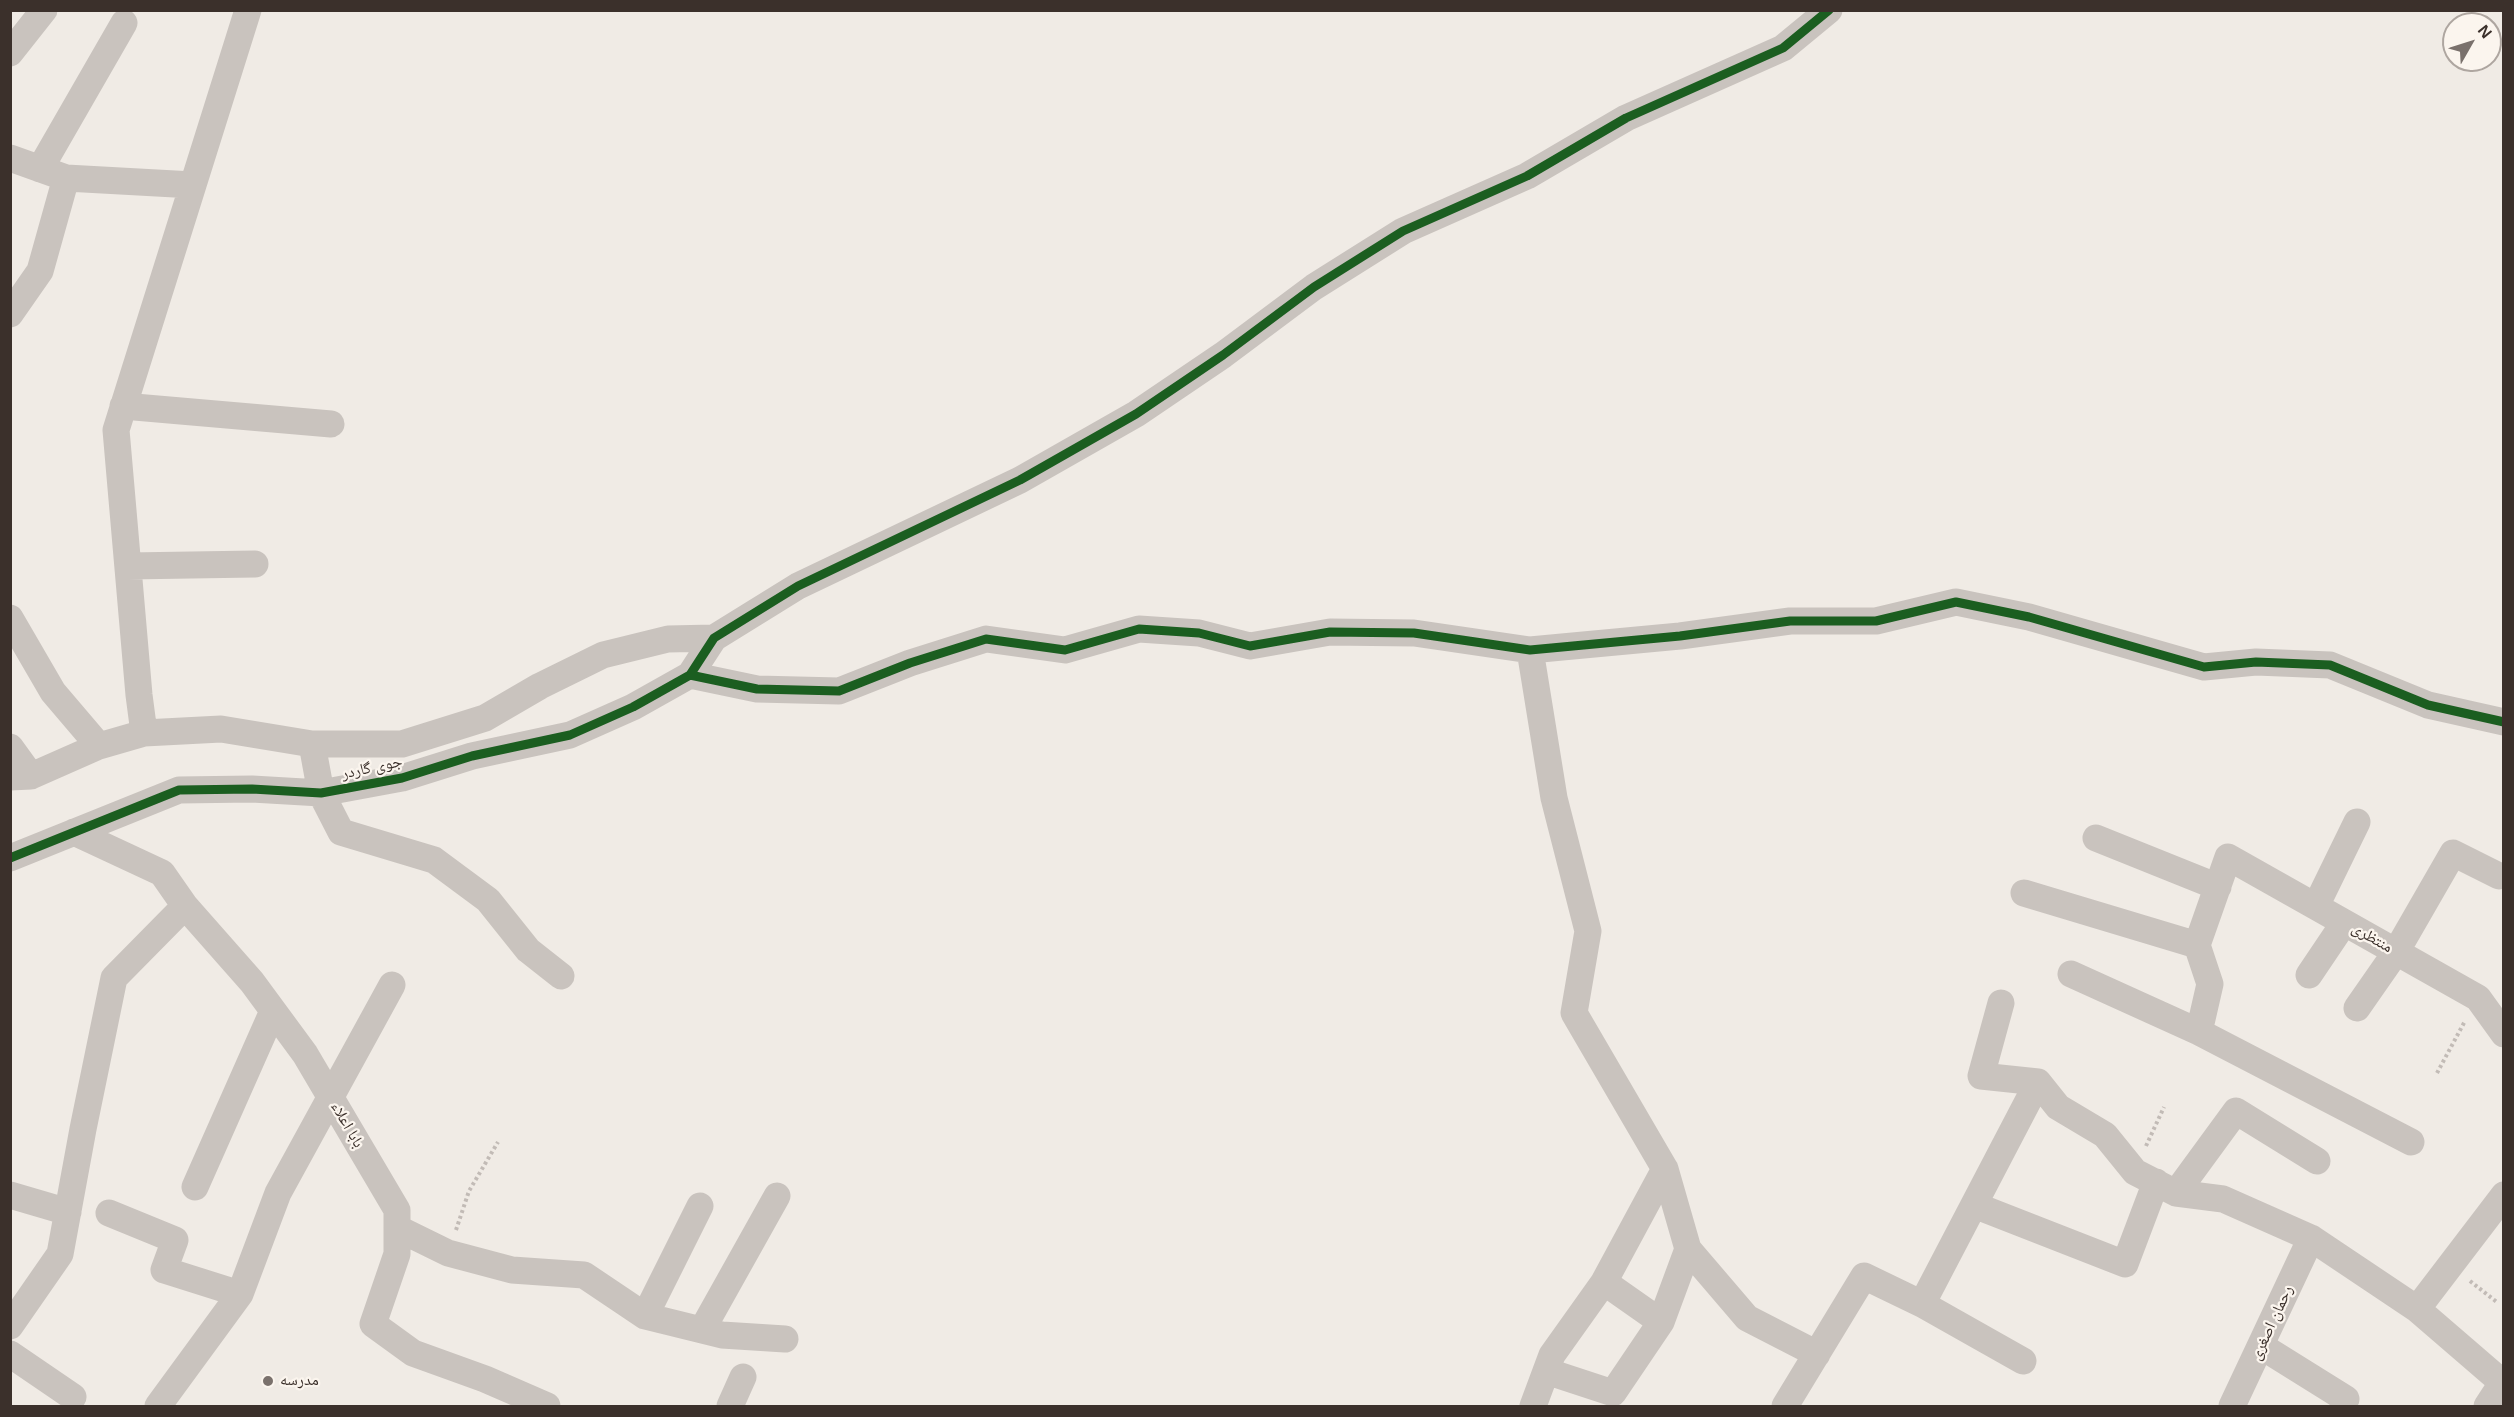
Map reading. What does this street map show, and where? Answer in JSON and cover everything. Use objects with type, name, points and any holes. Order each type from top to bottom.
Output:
[{"type":"street","points":[[10,53],[44,10]]},
{"type":"street","points":[[144,733],[116,430],[248,10]]},
{"type":"street","points":[[714,638],[798,586],[1020,480],[1136,414],[1223,355],[1314,287],[1403,231],[1527,176],[1626,118],[1783,48],[1829,10]]},
{"type":"street","points":[[40,169],[124,23]]},
{"type":"street","points":[[10,158],[66,178],[193,185]]},
{"type":"street","points":[[10,314],[40,271],[66,178]]},
{"type":"street","points":[[123,406],[331,424]]},
{"type":"street","points":[[128,566],[255,564]]},
{"type":"street","points":[[690,675],[757,689],[839,691],[910,663],[986,639],[1065,650],[1140,629],[1199,633],[1250,646],[1330,633],[1414,633],[1530,650],[1680,636],[1790,621],[1876,621],[1956,602],[2029,617],[2204,667],[2256,662],[2330,665],[2428,705],[2504,722]]},
{"type":"street","points":[[10,618],[53,692],[99,746]]},
{"type":"street","name":"جوی گاردر","points":[[10,858],[179,789],[252,789],[321,793],[402,778],[472,756],[570,735],[633,707],[690,675],[714,638]]},
{"type":"street","name":"جوی گاردر","points":[[21,776],[99,746],[144,733],[221,729],[312,744],[402,744],[486,718],[540,686],[603,655],[668,639],[714,638]]},
{"type":"street","points":[[1530,650],[1554,798],[1588,931],[1574,1013],[1665,1168],[1688,1249],[1747,1318],[1817,1354]]},
{"type":"street","points":[[312,744],[321,793],[341,832],[434,860],[488,900],[528,950],[561,976]]},
{"type":"street","points":[[10,747],[21,776]]},
{"type":"street","points":[[2316,906],[2357,822]]},
{"type":"street","name":"بابا اعلاء","points":[[74,832],[162,873],[186,906],[252,982],[305,1054],[397,1210],[397,1254],[373,1324],[412,1353],[485,1379],[547,1407]]},
{"type":"street","points":[[2096,838],[2217,887],[2197,945],[2210,984],[2199,1032]]},
{"type":"street","points":[[2357,1008],[2396,952],[2453,853],[2499,876]]},
{"type":"street","name":"منتظری","points":[[2217,887],[2228,857],[2478,998],[2504,1034]]},
{"type":"street","points":[[2024,893],[2197,945]]},
{"type":"street","points":[[14,1315],[60,1254],[114,978],[186,906]]},
{"type":"street","points":[[2309,975],[2344,923]]},
{"type":"street","points":[[2070,974],[2199,1032],[2411,1142]]},
{"type":"street","points":[[158,1407],[240,1294],[278,1193],[392,985]]},
{"type":"street","points":[[2001,1003],[1981,1076],[2038,1082],[2058,1107],[2105,1135],[2156,1182],[2223,1199],[2311,1238],[2417,1309],[2503,1384],[2487,1407]]},
{"type":"street","points":[[195,1187],[273,1011]]},
{"type":"street","points":[[1922,1304],[2038,1082]]},
{"type":"street","points":[[1974,1205],[2125,1264],[2156,1182],[2236,1111],[2318,1161]]},
{"type":"street","points":[[1533,1407],[1551,1355],[1604,1282],[1665,1168]]},
{"type":"street","points":[[10,1195],[68,1212]]},
{"type":"street","points":[[2417,1309],[2504,1195]]},
{"type":"street","points":[[702,1330],[777,1196]]},
{"type":"street","points":[[645,1316],[700,1206]]},
{"type":"street","points":[[109,1213],[176,1240],[165,1270],[240,1294]]},
{"type":"street","points":[[397,1228],[448,1253],[512,1270],[584,1275],[645,1316],[722,1335],[785,1339]]},
{"type":"street","name":"رحمان اصغری","points":[[2232,1407],[2311,1238]]},
{"type":"street","points":[[1546,1371],[1613,1393],[1660,1322],[1688,1249]]},
{"type":"street","points":[[1785,1407],[1864,1276],[1922,1304],[2023,1361]]},
{"type":"street","points":[[1604,1282],[1660,1322]]},
{"type":"street","points":[[2260,1346],[2346,1399]]},
{"type":"street","points":[[10,1354],[73,1397]]},
{"type":"street","points":[[730,1407],[743,1377]]},
{"type":"path","points":[[2437,1072],[2478,998]]},
{"type":"path","points":[[2156,1182],[2164,1107]]},
{"type":"path","points":[[448,1253],[469,1191],[498,1142]]},
{"type":"path","points":[[2450,1266],[2498,1303]]},
{"type":"cycle path","points":[[10,858],[179,790],[252,789],[321,793],[402,778],[472,756],[570,735],[633,707],[690,675],[714,638],[798,586],[1020,480],[1136,414],[1223,355],[1314,287],[1403,231],[1527,176],[1626,118],[1783,48],[1829,10]]},
{"type":"cycle path","points":[[690,675],[757,689],[839,691],[910,663],[986,639],[1065,650],[1139,629],[1199,633],[1250,646],[1330,632],[1414,633],[1530,650],[1680,636],[1790,621],[1876,621],[1956,602],[2029,617],[2204,667],[2256,662],[2330,665],[2428,705],[2504,722]]},
{"type":"place","name":"مدرسه","points":[[268,1381]]}]
